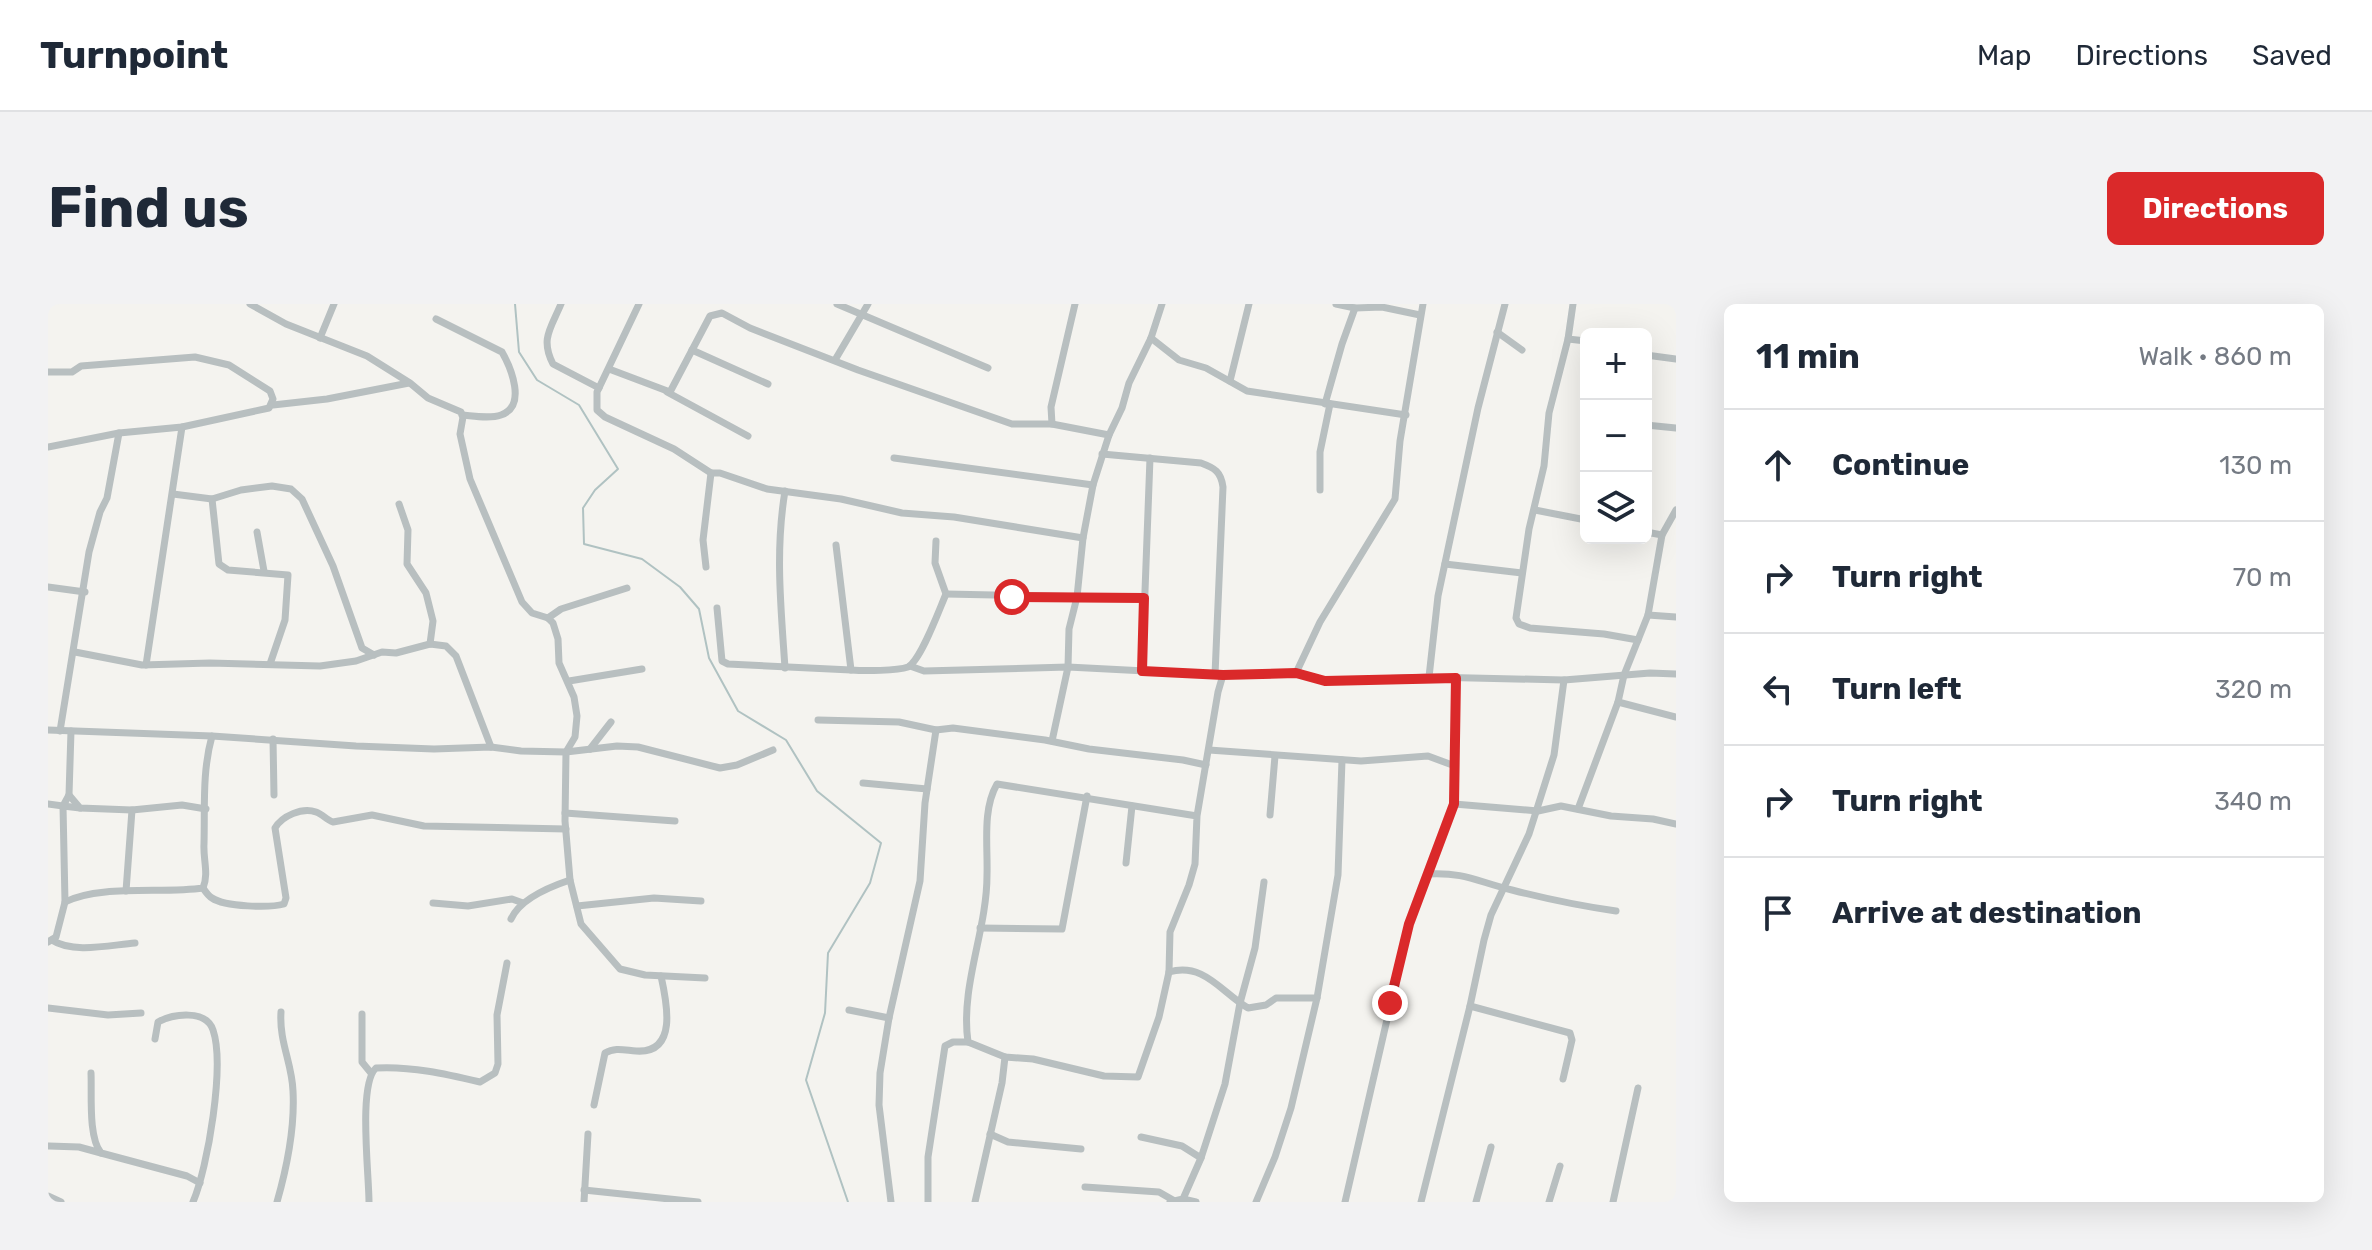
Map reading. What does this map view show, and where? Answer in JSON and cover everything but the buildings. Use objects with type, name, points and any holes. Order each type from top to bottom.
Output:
[{"type":"street","points":[[250,304],[286,324],[367,356],[428,398],[462,415],[502,415],[511,409],[516,389],[502,352],[436,319]]},
{"type":"street","points":[[320,338],[334,304]]},
{"type":"street","points":[[561,304],[545,341],[550,359],[553,364],[599,388]]},
{"type":"street","points":[[639,304],[599,388],[596,405],[601,414],[674,449],[711,473],[720,473],[767,489],[841,499],[902,513],[954,517],[1083,538]]},
{"type":"street","points":[[837,304],[988,368]]},
{"type":"street","points":[[835,360],[868,304]]},
{"type":"street","points":[[1052,424],[1051,407],[1075,304]]},
{"type":"street","points":[[1052,741],[1068,667],[1069,629],[1077,597],[1083,538],[1093,485],[1109,435],[1151,338],[1162,304]]},
{"type":"street","points":[[1230,381],[1249,304]]},
{"type":"street","points":[[1336,304],[1355,308],[1382,307],[1420,315]]},
{"type":"street","points":[[1296,673],[1320,622],[1395,499],[1400,441],[1423,304]]},
{"type":"street","points":[[1429,677],[1438,596],[1505,304]]},
{"type":"street","points":[[1573,304],[1568,339],[1549,413],[1544,466],[1515,611],[1519,624],[1530,628],[1638,640]]},
{"type":"street","points":[[1320,490],[1320,452],[1328,404],[1342,344],[1355,308]]},
{"type":"street","points":[[667,392],[673,389],[710,316],[719,312],[750,328],[1012,424],[1052,424],[1109,435]]},
{"type":"street","points":[[1497,332],[1522,350]]},
{"type":"street","points":[[1151,338],[1179,360],[1206,368],[1247,391],[1406,415]]},
{"type":"street","points":[[1568,339],[1580,340]]},
{"type":"street","points":[[692,350],[768,384]]},
{"type":"street","points":[[1652,356],[1676,359]]},
{"type":"street","points":[[48,372],[72,372],[81,366],[195,357],[229,365],[270,391],[273,405]]},
{"type":"street","points":[[609,369],[667,392],[748,436]]},
{"type":"street","points":[[48,447],[119,433],[182,427],[273,405],[327,399],[410,383]]},
{"type":"street","points":[[462,415],[460,434],[470,479],[526,609],[553,623],[558,639],[559,663],[569,681],[577,716],[575,737],[566,752],[565,813],[570,880],[584,930],[620,969],[661,976],[705,978]]},
{"type":"street","points":[[1652,426],[1676,428]]},
{"type":"street","points":[[146,665],[182,427]]},
{"type":"street","points":[[60,731],[85,592],[89,552],[107,498],[119,433]]},
{"type":"street","points":[[928,1202],[928,1157],[945,1046],[953,1042],[968,1042],[1005,1057],[1033,1059],[1104,1076],[1138,1077],[1159,1017],[1169,972],[1170,932],[1195,864],[1197,816],[1218,692],[1222,475],[1201,463],[1102,454]]},
{"type":"street","points":[[894,458],[1093,485]]},
{"type":"street","points":[[1142,671],[1150,458]]},
{"type":"street","points":[[706,567],[703,540],[711,473]]},
{"type":"street","points":[[173,494],[212,499],[241,490],[272,486],[291,489],[302,499],[343,591],[362,648],[374,655]]},
{"type":"street","points":[[785,491],[779,528],[778,573],[785,668]]},
{"type":"street","points":[[212,499],[219,564],[228,570],[285,574],[289,579],[285,620],[270,664]]},
{"type":"street","points":[[399,504],[408,530],[407,564],[426,593],[433,621],[430,644]]},
{"type":"street","points":[[1535,510],[1580,519]]},
{"type":"street","points":[[1578,809],[1648,615],[1662,535],[1676,510]]},
{"type":"street","points":[[257,532],[264,571]]},
{"type":"street","points":[[1652,533],[1662,535]]},
{"type":"street","points":[[910,666],[916,661],[946,594],[935,563],[936,541]]},
{"type":"street","points":[[836,545],[851,670]]},
{"type":"street","points":[[1445,564],[1522,573]]},
{"type":"street","points":[[48,587],[85,592]]},
{"type":"street","points":[[548,618],[561,609],[627,588]]},
{"type":"street","points":[[946,594],[1144,598]]},
{"type":"street","points":[[717,608],[719,657],[722,661],[785,668],[851,670],[910,666],[924,671],[1068,667],[1219,675],[1296,673],[1325,681],[1429,677],[1564,680],[1676,674]]},
{"type":"street","points":[[1648,615],[1676,617]]},
{"type":"street","points":[[75,652],[146,665],[320,666],[430,644],[446,646],[456,656],[491,747]]},
{"type":"street","points":[[569,681],[642,669]]},
{"type":"street","points":[[1345,1202],[1409,924],[1454,804],[1456,678]]},
{"type":"street","points":[[1421,1202],[1484,940],[1538,811],[1554,755],[1564,680]]},
{"type":"street","points":[[1618,702],[1676,717]]},
{"type":"street","points":[[818,720],[899,722],[936,730],[953,728],[1206,765]]},
{"type":"street","points":[[590,749],[611,722]]},
{"type":"street","points":[[48,730],[434,749],[491,747],[566,752],[638,747],[720,768],[737,765],[773,750]]},
{"type":"street","points":[[891,1202],[879,1105],[880,1073],[889,1018],[920,881],[927,789],[936,730]]},
{"type":"street","points":[[50,941],[56,937],[65,902],[63,806],[69,795],[71,731]]},
{"type":"street","points":[[203,888],[206,875],[204,773],[212,736]]},
{"type":"street","points":[[273,739],[274,795]]},
{"type":"street","points":[[1209,750],[1378,761],[1428,756],[1455,766]]},
{"type":"street","points":[[1270,815],[1275,756]]},
{"type":"street","points":[[1256,1202],[1291,1108],[1317,998],[1338,875],[1342,760]]},
{"type":"street","points":[[863,783],[927,789]]},
{"type":"street","points":[[968,1042],[968,991],[987,875],[987,827],[997,784],[1197,816]]},
{"type":"street","points":[[69,795],[80,808]]},
{"type":"street","points":[[980,928],[1062,929],[1087,796]]},
{"type":"street","points":[[48,804],[132,810],[182,805],[206,809]]},
{"type":"street","points":[[1454,804],[1538,811],[1561,806],[1676,824]]},
{"type":"street","points":[[1126,863],[1132,806]]},
{"type":"street","points":[[126,891],[132,810]]},
{"type":"street","points":[[203,888],[211,898],[223,903],[274,907],[284,904],[286,898],[275,828],[284,817],[310,811],[333,822],[372,815],[424,826],[566,829]]},
{"type":"street","points":[[565,813],[675,821]]},
{"type":"street","points":[[1431,863],[1446,873]]},
{"type":"street","points":[[1428,874],[1461,874],[1561,902],[1616,911]]},
{"type":"street","points":[[511,919],[523,903],[570,880]]},
{"type":"street","points":[[1183,1199],[1201,1158],[1225,1084],[1240,1003],[1255,948],[1264,882]]},
{"type":"street","points":[[65,902],[80,896],[126,891],[203,888]]},
{"type":"street","points":[[577,906],[654,898],[701,901]]},
{"type":"street","points":[[433,903],[468,906],[512,899],[523,903]]},
{"type":"street","points":[[50,941],[64,946],[135,943]]},
{"type":"street","points":[[369,1202],[366,1117],[367,1082],[371,1073],[376,1068],[410,1069],[480,1082],[491,1076],[498,1064],[497,1015],[507,963]]},
{"type":"street","points":[[1169,972],[1180,969],[1211,978],[1248,1008],[1276,998],[1317,998]]},
{"type":"street","points":[[594,1105],[605,1053],[618,1049],[650,1051],[659,1046],[668,1014],[661,976]]},
{"type":"street","points":[[1470,1006],[1570,1033],[1572,1040],[1563,1079]]},
{"type":"street","points":[[48,1008],[108,1015],[141,1013]]},
{"type":"street","points":[[849,1010],[889,1018]]},
{"type":"street","points":[[277,1202],[285,1173],[293,1108],[293,1088],[280,1027],[281,1012]]},
{"type":"street","points":[[362,1014],[362,1062],[371,1073]]},
{"type":"street","points":[[155,1039],[158,1022],[173,1016],[199,1017],[208,1021],[214,1031],[216,1069],[212,1135],[193,1202]]},
{"type":"street","points":[[975,1202],[1005,1057]]},
{"type":"street","points":[[91,1073],[94,1134],[101,1153]]},
{"type":"street","points":[[1613,1202],[1638,1088]]},
{"type":"street","points":[[584,1202],[588,1134]]},
{"type":"street","points":[[990,1134],[1008,1142],[1081,1149]]},
{"type":"street","points":[[1141,1137],[1182,1146],[1201,1158]]},
{"type":"street","points":[[49,1146],[79,1147],[187,1176],[200,1183]]},
{"type":"street","points":[[1476,1202],[1491,1147]]},
{"type":"street","points":[[1549,1202],[1560,1166]]},
{"type":"street","points":[[1085,1187],[1159,1192],[1171,1201],[1183,1199],[1196,1202]]},
{"type":"street","points":[[584,1190],[698,1202]]},
{"type":"street","points":[[48,1196],[61,1202]]},
{"type":"waterway","points":[[515,304],[519,352],[537,380],[579,405],[618,469],[595,490],[583,508],[584,544],[642,559],[680,587],[699,609],[709,658],[738,711],[786,740],[817,791],[881,843],[870,883],[828,953],[825,1013],[806,1080],[848,1202]]},
{"type":"route","points":[[1012,597],[1144,598],[1142,671],[1223,675],[1296,673],[1325,681],[1456,678],[1454,804],[1409,924],[1390,1003]]}]
